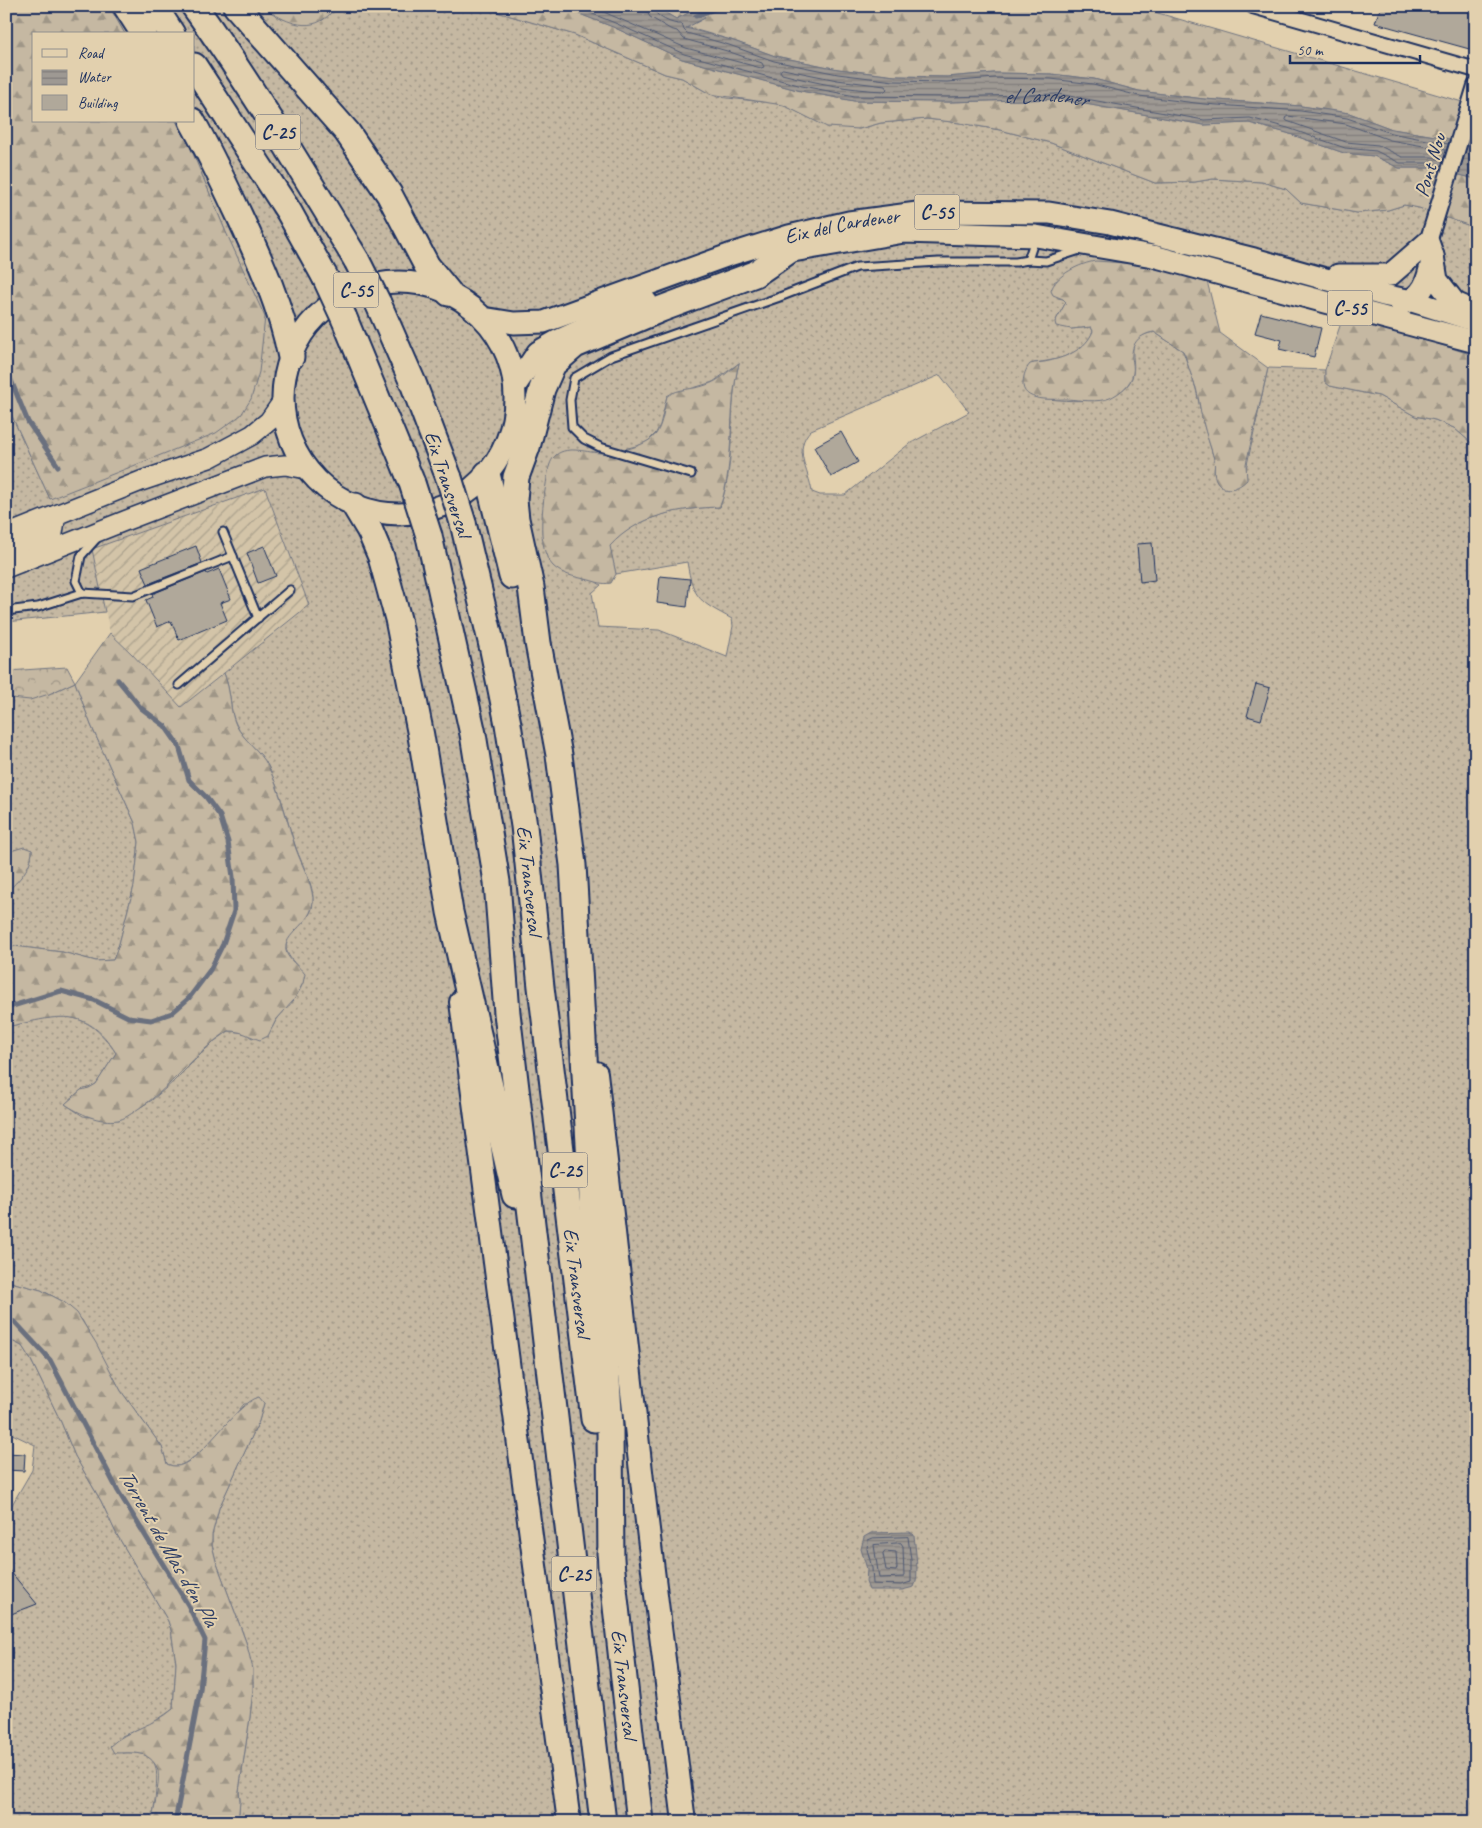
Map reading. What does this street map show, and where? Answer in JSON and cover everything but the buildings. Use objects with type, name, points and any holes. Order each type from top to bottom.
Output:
[{"type":"highway","points":[[126,6],[143,32]]},
{"type":"highway","points":[[154,6],[171,32]]},
{"type":"highway","name":"Eix Transversal","points":[[194,6],[291,152],[357,261],[378,303],[413,383],[450,478],[463,523],[493,650],[508,724],[524,826],[640,1822]]},
{"type":"highway","points":[[236,6],[347,132],[389,194],[427,266],[450,293]]},
{"type":"highway","name":"Eix Transversal","points":[[195,68],[289,212],[325,277],[344,318],[412,483],[429,536],[473,734],[497,882],[507,1013],[603,1822]]},
{"type":"highway","points":[[193,122],[212,157],[257,254],[280,309],[291,357]]},
{"type":"highway","points":[[684,1822],[643,1489],[559,755],[538,643],[531,587],[514,500],[516,477],[527,447],[542,389],[553,364],[575,345],[661,309],[755,274],[787,252]]},
{"type":"highway","points":[[487,474],[518,601],[538,643]]},
{"type":"highway","points":[[355,506],[370,531],[381,557],[398,619],[421,736],[450,912],[492,1248],[569,1822]]},
{"type":"highway","points":[[572,865],[596,1266],[610,1418],[611,1569]]},
{"type":"highway","points":[[450,912],[544,1326]]},
{"type":"main road","name":"Eix del Cardener","points":[[484,318],[514,322],[544,322],[729,255],[790,236],[848,222],[925,212],[1049,213],[1120,226],[1412,301],[1476,321]]},
{"type":"main road","name":"Eix del Cardener","points":[[515,386],[538,352],[619,312],[673,290],[787,252],[904,232],[1036,236],[1153,256],[1476,342]]},
{"type":"main road","name":"Eix del Cardener","points":[[1297,271],[1332,275],[1390,276],[1426,246]]},
{"type":"main road","points":[[1426,246],[1429,274],[1422,292],[1412,301],[1422,315],[1476,331]]},
{"type":"main road","points":[[1426,246],[1437,280],[1455,303],[1476,312]]},
{"type":"main road","name":"Eix del Cardener","points":[[1224,274],[1279,277],[1393,307],[1412,301]]},
{"type":"main road","name":"C-55","points":[[403,282],[430,286],[450,293],[471,306],[484,318],[502,344],[510,361],[515,386],[515,412],[502,452],[478,484],[461,496],[430,510],[409,514],[389,514],[355,506],[331,493],[307,469],[297,454],[290,437],[285,420],[283,402],[285,376],[291,357],[300,338],[316,316],[338,299],[356,290],[382,283],[403,282]]},
{"type":"main road","points":[[6,535],[141,482],[210,458],[252,435],[269,421],[283,402]]},
{"type":"main road","points":[[6,568],[265,467],[285,465],[307,469]]},
{"type":"main road","points":[[6,551],[53,533],[56,515]]},
{"type":"street","points":[[1254,6],[1476,70]]},
{"type":"street","name":"Pont Nou","points":[[1426,246],[1474,94]]},
{"type":"lane","points":[[1028,260],[1036,236]]},
{"type":"lane","points":[[691,474],[600,447],[584,439],[572,427],[570,400],[574,378],[611,356],[777,298],[857,267],[939,262],[1046,261],[1092,245]]},
{"type":"lane","points":[[82,593],[76,581],[81,556],[105,529]]},
{"type":"lane","points":[[223,532],[258,618]]},
{"type":"lane","points":[[6,611],[38,607],[82,593],[133,596],[233,556]]},
{"type":"lane","points":[[179,685],[290,590]]},
{"type":"shaded area","points":[[265,488],[309,605],[181,707],[110,633],[92,549]]},
{"type":"green space","points":[[6,6],[109,6],[124,32],[32,32],[32,122],[177,122],[189,144],[225,230],[265,317],[259,372],[251,399],[241,415],[216,433],[50,499],[6,403]]},
{"type":"green space","points":[[109,6],[262,6],[283,19],[323,20],[338,6],[487,6],[497,12],[575,35],[665,74],[682,78],[718,97],[774,103],[790,108],[812,119],[859,129],[881,123],[927,119],[960,123],[1000,130],[1051,143],[1155,183],[1195,182],[1213,179],[1262,182],[1286,189],[1301,203],[1357,213],[1388,210],[1404,205],[1419,208],[1476,228],[1476,356],[1344,314],[1138,264],[1078,267],[1054,282],[1058,298],[1066,302],[1055,322],[1071,329],[1091,327],[1093,331],[1083,346],[1069,355],[1034,363],[1034,397],[1073,401],[1102,398],[1115,394],[1125,388],[1132,378],[1134,371],[1133,350],[1137,339],[1154,332],[1183,351],[1196,389],[1203,422],[1215,462],[1214,472],[1224,488],[1234,488],[1243,483],[1268,368],[1325,370],[1325,382],[1330,386],[1379,396],[1415,416],[1435,420],[1454,428],[1476,447],[1476,1822],[238,1822],[239,1791],[253,1689],[252,1669],[246,1642],[216,1561],[212,1545],[212,1535],[219,1508],[259,1421],[264,1403],[244,1404],[231,1420],[195,1456],[178,1466],[167,1464],[162,1447],[121,1391],[82,1320],[64,1302],[41,1290],[6,1281],[6,1027],[54,1017],[80,1020],[92,1026],[104,1037],[116,1053],[96,1084],[81,1090],[65,1104],[83,1116],[119,1120],[152,1100],[212,1043],[229,1031],[245,1033],[252,1038],[272,1028],[296,997],[303,979],[299,969],[289,956],[286,945],[287,939],[312,910],[313,895],[310,881],[296,848],[277,786],[268,766],[236,724],[224,673],[309,605],[265,488],[92,549],[105,612],[6,622],[6,403],[50,499],[225,230],[189,144],[177,122],[195,122],[195,32],[124,32]],"holes":[[[739,363],[735,381],[728,471],[720,507],[689,509],[660,515],[633,527],[620,535],[609,546],[616,574],[687,562],[692,585],[700,598],[706,604],[732,619],[733,626],[727,657],[659,630],[598,627],[592,593],[601,585],[593,580],[583,579],[545,549],[542,530],[548,472],[592,452],[612,452],[648,441],[656,433],[660,425],[667,396],[713,382]],[[940,375],[969,412],[909,444],[845,495],[820,495],[812,492],[802,452],[805,437],[811,430]]]},
{"type":"green space","points":[[262,6],[338,6],[324,19],[308,25],[283,19]]},
{"type":"green space","points":[[487,6],[559,6],[613,27],[682,59],[801,91],[854,101],[949,102],[1057,99],[1204,125],[1249,123],[1287,133],[1344,153],[1374,156],[1399,168],[1431,168],[1476,179],[1476,228],[1419,208],[1404,205],[1388,210],[1357,213],[1301,203],[1286,189],[1262,182],[1213,179],[1195,182],[1155,183],[1051,143],[1000,130],[960,123],[927,119],[881,123],[859,129],[827,127],[783,105],[710,94],[682,78],[665,74],[575,35],[497,12]]},
{"type":"green space","points":[[654,6],[1134,6],[1476,106],[1476,146],[1441,137],[1392,129],[1349,113],[1301,106],[1204,99],[1139,91],[1094,79],[1051,74],[994,73],[947,77],[895,76],[838,69],[775,56],[731,40],[686,27],[704,18],[699,8],[676,19]]},
{"type":"green space","points":[[1096,261],[1138,264],[1207,281],[1220,333],[1268,368],[1246,464],[1247,480],[1241,485],[1227,489],[1217,482],[1214,459],[1204,427],[1196,388],[1185,355],[1183,351],[1154,332],[1137,340],[1132,353],[1132,377],[1118,394],[1110,398],[1095,401],[1047,399],[1027,394],[1023,382],[1024,375],[1030,364],[1049,361],[1069,354],[1086,343],[1090,337],[1093,331],[1091,327],[1071,329],[1056,326],[1055,322],[1066,302],[1053,295],[1051,291],[1053,285],[1069,271],[1083,264]]},
{"type":"green space","points":[[1344,314],[1476,356],[1476,447],[1454,428],[1435,420],[1415,416],[1379,396],[1330,386],[1325,382],[1325,370]]},
{"type":"green space","points":[[739,363],[733,399],[728,471],[720,507],[690,509],[660,515],[633,527],[621,535],[610,546],[616,574],[611,583],[601,583],[573,576],[553,566],[547,557],[544,546],[542,521],[548,470],[554,457],[566,450],[602,453],[616,452],[646,442],[658,430],[667,396],[711,383],[724,376]]},
{"type":"green space","points":[[110,633],[181,707],[224,673],[236,725],[243,736],[265,760],[277,787],[296,849],[311,886],[313,903],[305,920],[293,933],[286,946],[289,957],[305,974],[303,983],[294,1000],[276,1020],[268,1036],[260,1040],[242,1033],[228,1031],[204,1050],[148,1102],[125,1118],[111,1121],[90,1117],[65,1104],[81,1090],[96,1084],[116,1053],[93,1026],[80,1020],[54,1018],[6,1027],[6,945],[62,952],[96,961],[113,960],[119,944],[134,886],[139,842],[135,823],[91,725],[75,682]]},
{"type":"green space","points":[[6,659],[11,698],[49,694],[75,682],[91,725],[135,823],[139,842],[134,886],[113,960],[96,961],[62,952],[6,945],[6,892],[27,868],[32,850],[14,850],[6,856],[6,797],[10,755],[6,740]]},
{"type":"green space","points":[[67,667],[75,682],[30,700],[11,698],[8,671]]},
{"type":"green space","points":[[24,847],[32,850],[30,862],[16,883],[6,892],[6,856],[14,850]]},
{"type":"green space","points":[[6,1281],[41,1290],[64,1302],[77,1313],[96,1343],[121,1391],[162,1447],[167,1464],[175,1466],[184,1464],[205,1447],[249,1402],[259,1397],[264,1403],[259,1421],[219,1508],[212,1535],[212,1545],[216,1561],[246,1642],[253,1669],[250,1717],[239,1791],[238,1822],[151,1822],[158,1782],[156,1765],[142,1754],[114,1753],[110,1746],[125,1735],[158,1720],[173,1709],[176,1663],[171,1630],[168,1621],[116,1533],[101,1501],[75,1456],[31,1360],[22,1346],[6,1338]]},
{"type":"green space","points":[[6,1338],[22,1346],[31,1360],[75,1456],[101,1501],[116,1533],[168,1621],[171,1630],[176,1663],[173,1709],[153,1723],[122,1736],[122,1753],[148,1756],[155,1765],[157,1780],[151,1822],[6,1822],[6,1515],[32,1470],[35,1445],[6,1431]]},
{"type":"water","name":"el Cardener","points":[[559,6],[654,6],[676,19],[699,8],[705,18],[686,28],[731,40],[775,56],[838,69],[895,76],[947,77],[994,73],[1051,74],[1094,79],[1139,91],[1204,99],[1301,106],[1349,113],[1392,129],[1441,137],[1476,146],[1476,179],[1431,168],[1399,168],[1374,156],[1344,153],[1287,133],[1249,123],[1204,125],[1057,99],[949,102],[854,101],[801,91],[682,59],[613,27]]},
{"type":"water","points":[[910,1532],[914,1535],[917,1562],[917,1576],[914,1587],[902,1590],[869,1590],[866,1582],[867,1569],[861,1549],[864,1537],[871,1533]]},
{"type":"waterway","points":[[696,16],[722,6]]},
{"type":"waterway","name":"Torrent de Mas d'en Pla","points":[[6,368],[28,422],[58,466]]},
{"type":"waterway","name":"Torrent de Mas d'en Pla","points":[[6,1008],[61,991],[94,1000],[128,1017],[151,1020],[172,1013],[189,998],[210,970],[223,944],[234,911],[233,877],[228,842],[220,816],[206,797],[189,780],[179,746],[165,726],[141,708],[118,680]]},
{"type":"waterway","name":"Torrent de Mas d'en Pla","points":[[6,1319],[15,1322],[50,1360],[118,1491],[188,1605],[205,1640],[200,1690],[175,1822]]}]
